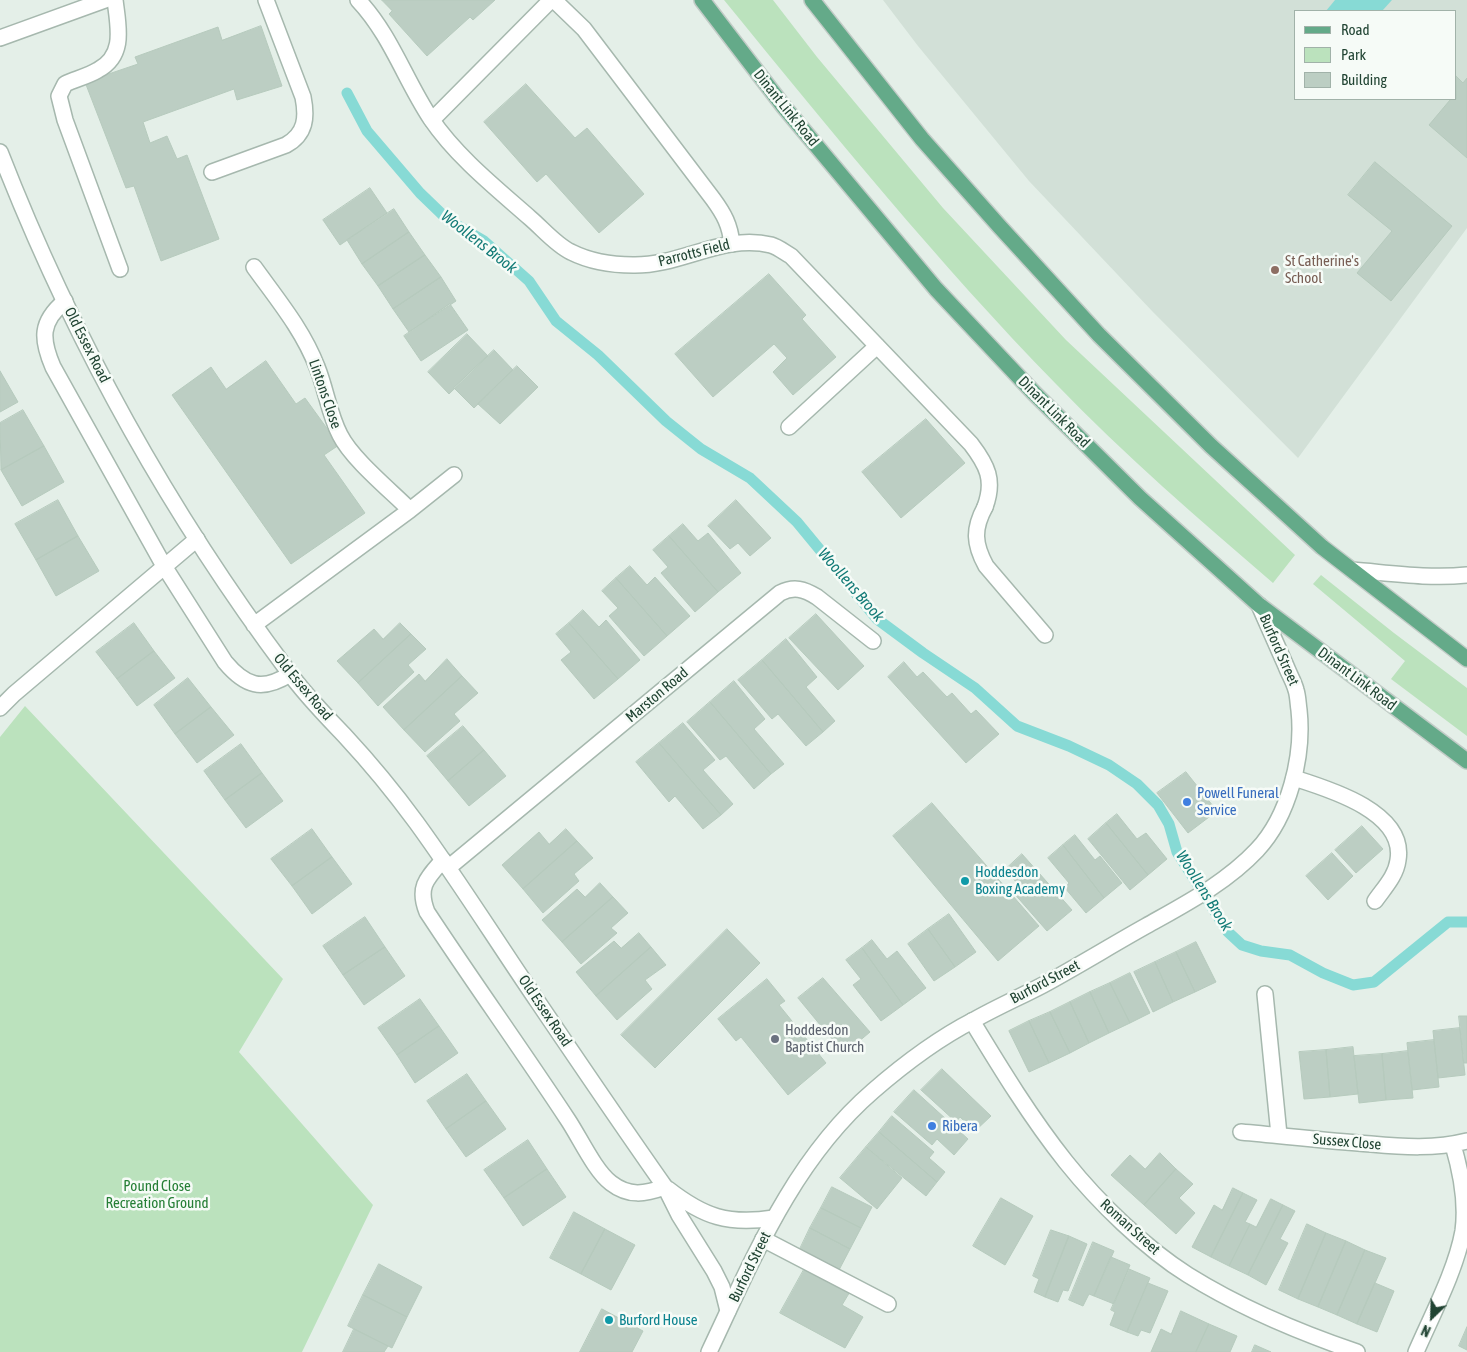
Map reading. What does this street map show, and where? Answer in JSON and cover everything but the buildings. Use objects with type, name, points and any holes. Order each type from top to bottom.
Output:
[{"type":"main road","name":"Dinant Link Road","points":[[702,0],[784,107],[936,289],[1034,393],[1140,498],[1259,605],[1467,761]]},
{"type":"main road","points":[[812,0],[922,139],[1100,335],[1211,446],[1322,547],[1467,659]]},
{"type":"street","points":[[0,38],[105,0]]},
{"type":"street","points":[[115,0],[120,36],[118,49],[110,61],[99,70],[65,84],[59,96],[65,120],[120,269]]},
{"type":"street","points":[[212,172],[295,140],[301,132],[305,108],[303,97],[266,0]]},
{"type":"street","name":"Parrotts Field","points":[[358,0],[372,15],[432,120],[452,145],[568,251],[587,260],[634,266],[658,263],[732,244],[752,242],[773,245],[790,256],[962,433],[981,456],[989,473],[990,486],[989,496],[977,530],[976,542],[979,553],[986,566],[1045,635]]},
{"type":"street","points":[[432,120],[552,0],[584,29],[713,199],[724,214],[730,228],[732,244]]},
{"type":"street","name":"Old Essex Road","points":[[0,152],[26,216],[101,374],[142,450],[197,539],[254,625],[290,674],[318,708],[388,785],[446,864],[664,1187],[722,1287],[728,1311]]},
{"type":"street","name":"Lintons Close","points":[[254,267],[308,347],[317,367],[340,436],[354,455],[410,510]]},
{"type":"street","points":[[65,300],[57,308],[44,329],[47,355],[164,566],[224,662],[234,674],[244,681],[266,686],[278,682],[290,674]]},
{"type":"street","points":[[789,427],[877,346]]},
{"type":"street","points":[[254,625],[410,510],[454,475]]},
{"type":"street","points":[[0,708],[14,694],[197,539]]},
{"type":"street","points":[[1352,570],[1423,576],[1467,575]]},
{"type":"street","name":"Marston Road","points":[[664,1187],[636,1194],[621,1190],[609,1182],[599,1170],[569,1121],[427,912],[423,902],[425,880],[780,593],[788,589],[798,588],[807,591],[873,641]]},
{"type":"street","name":"Burford Street","points":[[709,1352],[774,1218],[807,1164],[850,1112],[908,1062],[938,1041],[972,1021],[1043,985],[1190,901],[1225,879],[1259,848],[1278,819],[1294,778],[1301,728],[1297,690],[1259,605]]},
{"type":"street","points":[[1294,778],[1355,800],[1381,819],[1396,839],[1398,860],[1391,880],[1375,900]]},
{"type":"street","points":[[1265,994],[1279,1135]]},
{"type":"street","name":"Roman Street","points":[[972,1021],[1004,1073],[1066,1162],[1112,1212],[1139,1237],[1179,1268],[1209,1287],[1258,1313],[1356,1352]]},
{"type":"street","name":"Sussex Close","points":[[1241,1132],[1337,1142],[1401,1146],[1431,1147],[1460,1143],[1465,1231],[1416,1352]]},
{"type":"street","name":"Old Essex Road","points":[[664,1187],[684,1201],[711,1215],[738,1222],[774,1218]]},
{"type":"street","points":[[763,1239],[888,1304]]},
{"type":"shaded area","name":"St Catherine's School","points":[[883,0],[1467,0],[1467,228],[1298,458],[1152,311],[1029,181],[918,46]]},
{"type":"green space","points":[[724,0],[773,0],[817,57],[943,208],[1066,340],[1295,555],[1273,583],[1135,461],[1012,338],[886,196]]},
{"type":"green space","points":[[1321,575],[1467,688],[1467,736],[1391,679],[1405,661],[1313,584]]},
{"type":"green space","name":"Pound Close Recreation Ground","points":[[25,706],[283,979],[239,1052],[373,1205],[302,1352],[0,1352],[0,737]]},
{"type":"water","points":[[1335,0],[1392,0],[1383,10],[1327,10]]},
{"type":"waterway","name":"Woollens Brook","points":[[347,93],[367,131],[420,193],[448,220],[484,241],[529,281],[556,321],[598,355],[666,421],[701,449],[750,478],[797,522],[877,619],[975,688],[1017,726],[1069,746],[1109,765],[1137,784],[1158,805],[1169,824],[1177,852],[1228,932],[1242,945],[1261,951],[1290,955],[1323,973],[1353,985],[1374,982],[1448,922],[1467,922]]},
{"type":"place","name":"St Catherine's School","points":[[1275,270]]},
{"type":"place","name":"Powell Funeral Service","points":[[1187,802]]},
{"type":"place","name":"Hoddesdon Boxing Academy","points":[[965,881]]},
{"type":"place","name":"Hoddesdon Baptist Church","points":[[775,1039]]},
{"type":"place","name":"Ribera","points":[[932,1126]]},
{"type":"place","name":"Burford House","points":[[609,1320]]}]
